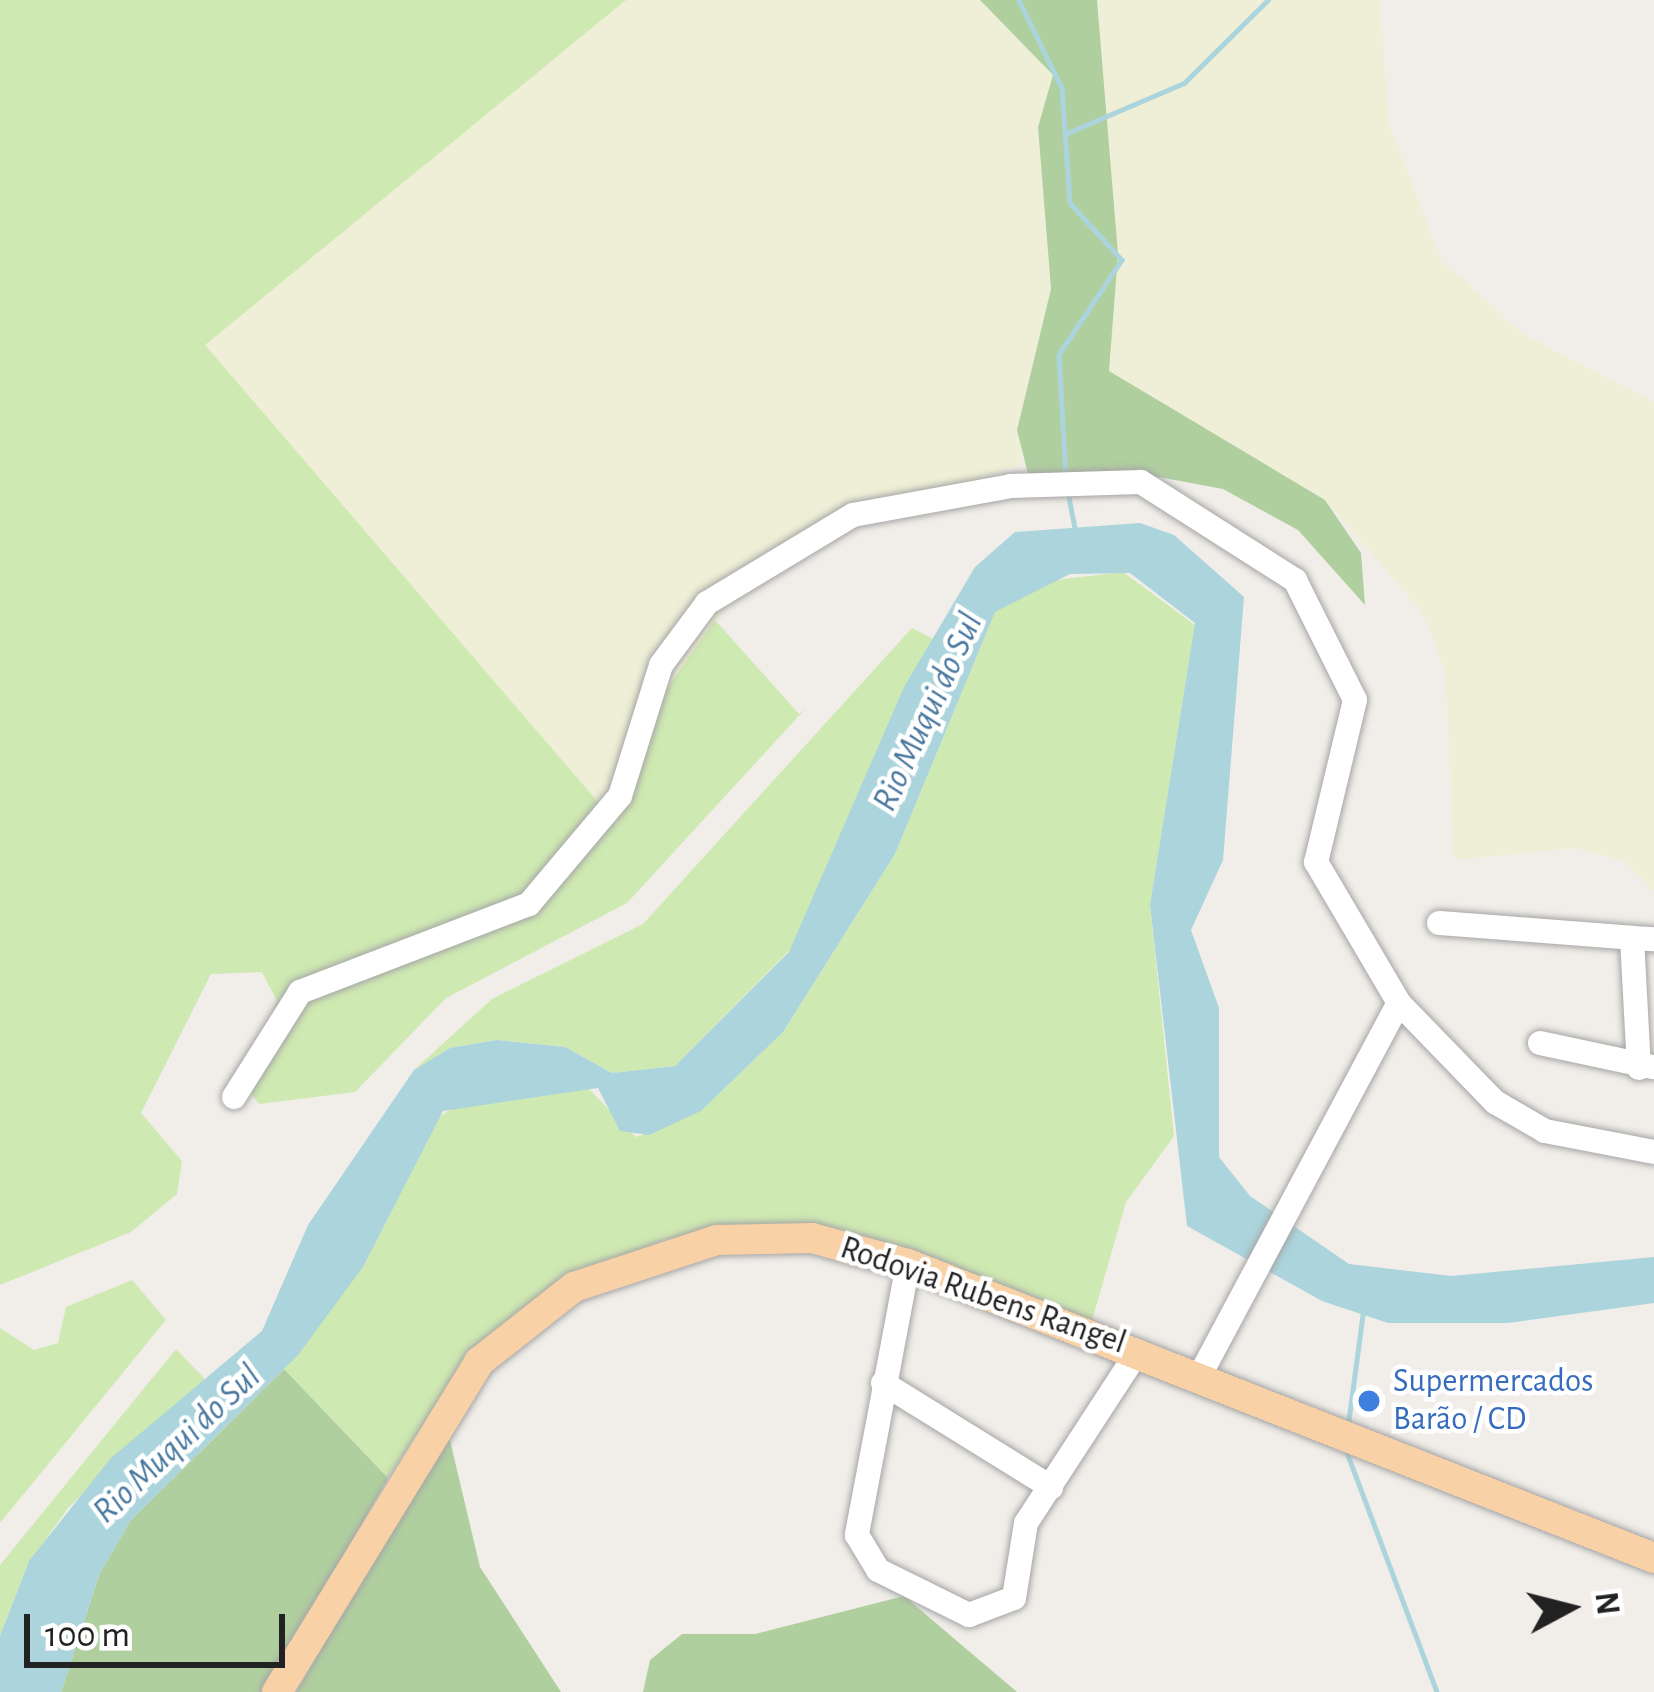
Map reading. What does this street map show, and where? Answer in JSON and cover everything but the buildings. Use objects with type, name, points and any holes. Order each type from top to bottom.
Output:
[{"type":"main road","name":"Rodovia Rubens Rangel","points":[[277,1692],[427,1431],[520,1322],[614,1267],[717,1240],[812,1238],[908,1264],[1654,1558]]},
{"type":"street","points":[[234,1097],[300,992],[529,904],[620,796],[661,665],[697,610],[853,514],[1003,486],[1141,482],[1295,580],[1333,637],[1355,700],[1316,862],[1399,1003],[1496,1102],[1545,1131],[1654,1152]]},
{"type":"street","points":[[1439,923],[1643,938],[1646,1068],[1540,1043]]},
{"type":"street","points":[[1199,1376],[1399,1003]]},
{"type":"street","points":[[908,1264],[857,1535],[878,1570],[969,1615],[1005,1607],[1026,1523],[1138,1351]]},
{"type":"street","points":[[884,1383],[1051,1487]]},
{"type":"green space","points":[[0,0],[626,0],[205,345],[616,823],[664,693],[715,620],[799,714],[806,708],[627,903],[446,998],[355,1092],[259,1104],[243,1082],[277,1001],[262,972],[211,974],[141,1113],[182,1161],[177,1194],[131,1232],[0,1285]]},
{"type":"green space","points":[[626,0],[980,0],[1053,75],[1038,127],[1051,289],[1020,414],[1021,464],[835,531],[729,604],[664,693],[616,823],[204,345]]},
{"type":"green space","points":[[980,0],[1097,0],[1118,254],[1109,371],[1325,500],[1361,553],[1365,605],[1298,530],[1223,489],[1148,475],[1032,490],[1017,430],[1051,289],[1038,127],[1053,75]]},
{"type":"green space","points":[[1097,0],[1380,0],[1389,124],[1442,261],[1525,335],[1654,402],[1654,891],[1624,861],[1574,848],[1454,860],[1445,670],[1422,612],[1325,500],[1109,372],[1115,226]]},
{"type":"green space","points":[[1123,572],[1195,625],[1150,905],[1174,1136],[1126,1202],[1091,1324],[877,1240],[810,1228],[666,1239],[546,1291],[446,1389],[388,1478],[284,1369],[363,1267],[439,1117],[459,1104],[587,1087],[636,1137],[701,1111],[783,1032],[895,854],[995,612],[1039,582]]},
{"type":"green space","points":[[912,628],[937,641],[904,687],[794,946],[675,1066],[612,1073],[565,1047],[497,1040],[450,1048],[414,1070],[492,999],[643,924]]},
{"type":"green space","points":[[132,1280],[166,1320],[0,1523],[0,1328],[34,1350],[58,1343],[66,1307]]},
{"type":"green space","points":[[176,1349],[205,1379],[68,1508],[27,1566],[0,1636],[0,1565]]},
{"type":"green space","points":[[284,1369],[388,1478],[266,1692],[61,1692],[99,1575],[130,1521]]},
{"type":"green space","points":[[448,1432],[480,1567],[561,1692],[296,1692]]},
{"type":"green space","points":[[904,1596],[1017,1692],[643,1692],[650,1660],[682,1634],[755,1634]]},
{"type":"water","name":"Rio Muqui do Sul","points":[[1140,523],[1174,535],[1244,597],[1223,860],[1191,930],[1219,1008],[1219,1157],[1250,1196],[1349,1264],[1451,1276],[1654,1257],[1654,1303],[1508,1323],[1388,1323],[1322,1301],[1187,1226],[1150,905],[1195,623],[1130,573],[1070,574],[995,612],[895,854],[783,1032],[701,1111],[649,1135],[620,1131],[598,1088],[443,1111],[363,1267],[298,1355],[130,1521],[99,1575],[61,1692],[0,1692],[0,1636],[29,1561],[110,1459],[262,1331],[308,1225],[414,1070],[450,1048],[497,1040],[565,1047],[612,1073],[675,1066],[789,952],[904,687],[975,567],[1015,532]]},
{"type":"waterway","points":[[1019,0],[1062,88],[1070,203],[1122,260],[1059,355],[1066,475]]},
{"type":"waterway","points":[[1065,134],[1184,83],[1268,0]]},
{"type":"waterway","points":[[1068,492],[1075,528]]},
{"type":"waterway","points":[[1348,1424],[1363,1311]]},
{"type":"waterway","points":[[1345,1447],[1437,1692]]},
{"type":"place","name":"Supermercados Barão / CD","points":[[1369,1401]]}]
